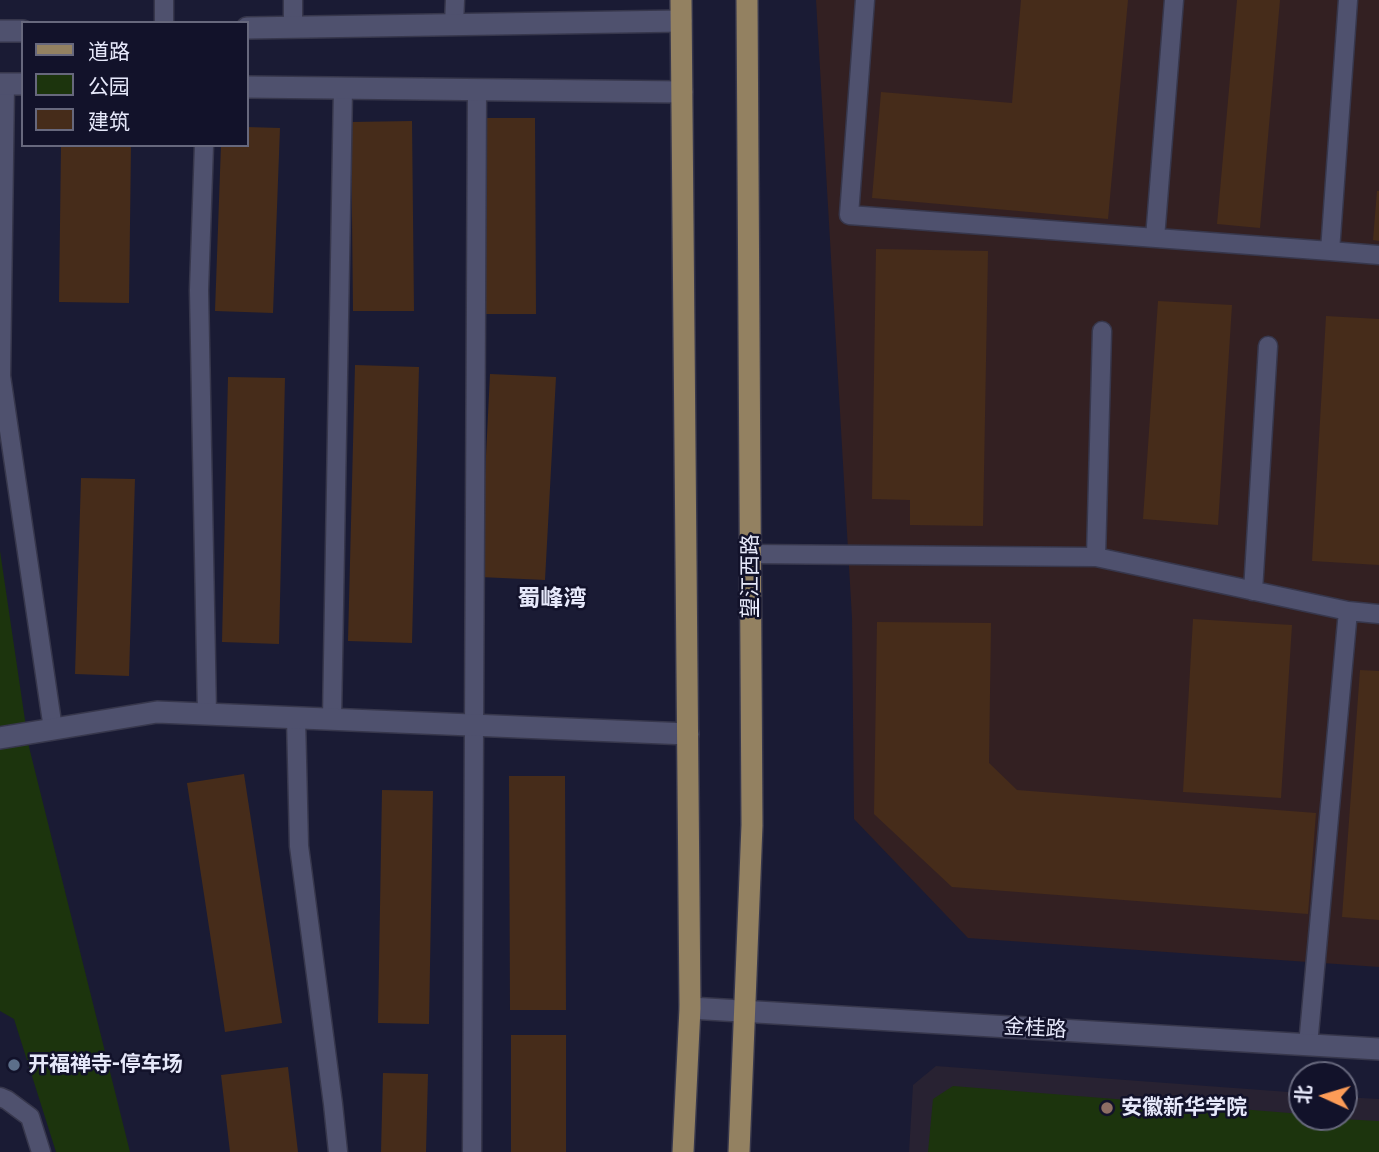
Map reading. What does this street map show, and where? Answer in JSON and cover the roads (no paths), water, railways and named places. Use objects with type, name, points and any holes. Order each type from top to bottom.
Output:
[{"type":"main road","name":"望江西路","points":[[739,1152],[752,825],[747,0]]},
{"type":"main road","points":[[681,11],[690,1008],[683,1152]]},
{"type":"street","points":[[248,28],[454,25],[681,11]]},
{"type":"street","points":[[0,32],[21,31]]},
{"type":"street","points":[[248,87],[682,92]]},
{"type":"street","points":[[0,738],[157,712],[688,734]]},
{"type":"street","name":"金桂路","points":[[690,1008],[1379,1049]]},
{"type":"lane","points":[[164,0],[164,21]]},
{"type":"lane","points":[[293,0],[293,27]]},
{"type":"lane","points":[[454,25],[455,0]]},
{"type":"lane","points":[[865,0],[849,215],[1379,255]]},
{"type":"lane","points":[[1155,238],[1174,0]]},
{"type":"lane","points":[[1330,251],[1348,0]]},
{"type":"lane","points":[[9,84],[1,376],[53,729]]},
{"type":"lane","points":[[332,719],[343,88]]},
{"type":"lane","points":[[472,1152],[477,89]]},
{"type":"lane","points":[[204,147],[199,289],[207,714]]},
{"type":"lane","points":[[1096,557],[1102,331]]},
{"type":"lane","points":[[1253,591],[1268,346]]},
{"type":"lane","points":[[750,554],[1096,557],[1348,611],[1379,614]]},
{"type":"lane","points":[[1307,1045],[1348,611]]},
{"type":"lane","points":[[296,718],[299,846],[334,1104],[338,1152]]},
{"type":"lane","points":[[0,1097],[30,1117],[38,1151]]},
{"type":"place","name":"开福禅寺-停车场","points":[[14,1065]]},
{"type":"place","name":"安徽新华学院","points":[[1107,1108]]},
{"type":"district","name":"蜀峰湾","points":[[552,600]]}]
